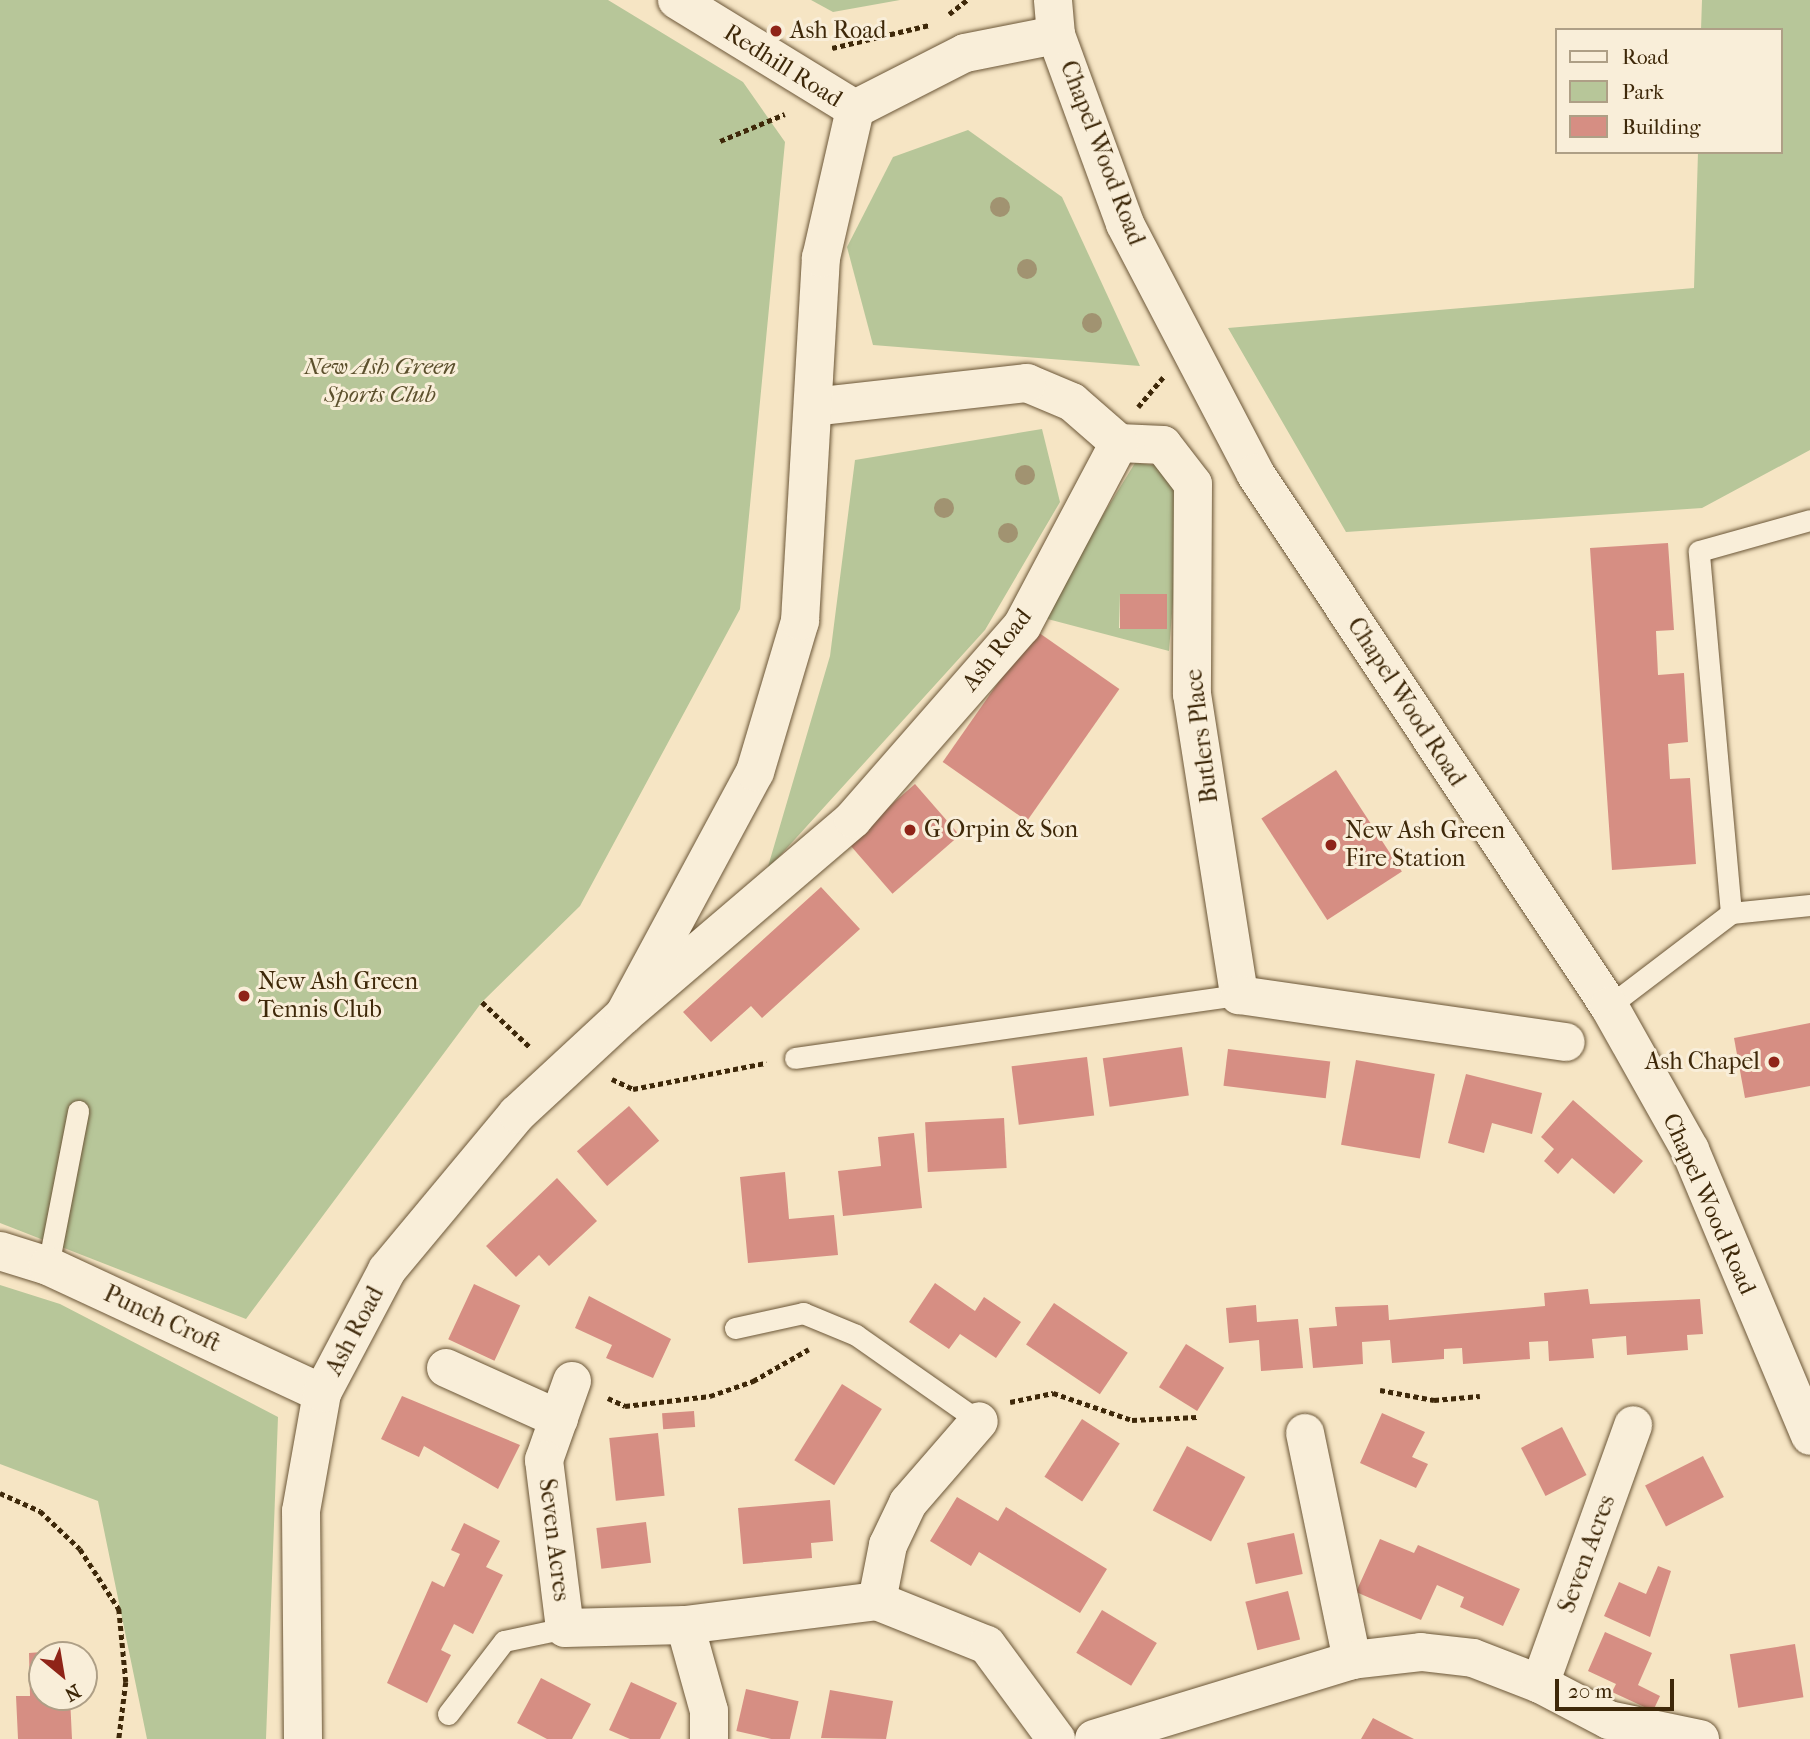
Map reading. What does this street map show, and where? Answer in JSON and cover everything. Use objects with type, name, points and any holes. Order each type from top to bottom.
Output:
[{"type":"street","name":"Redhill Road","points":[[677,0],[843,102]]},
{"type":"street","points":[[843,102],[1054,18]]},
{"type":"street","name":"Chapel Wood Road","points":[[1054,18],[1125,223],[1255,473],[1609,1006],[1690,1150],[1810,1436]]},
{"type":"street","name":"Ash Road","points":[[624,1015],[755,772],[800,621],[821,258],[843,102]]},
{"type":"street","points":[[814,407],[1027,383],[1072,402],[1130,444]]},
{"type":"street","name":"Ash Road","points":[[303,1739],[301,1511],[322,1393],[387,1270],[517,1114],[624,1015],[853,819],[1022,626],[1130,444]]},
{"type":"street","name":"Butlers Place","points":[[1130,444],[1163,445],[1192,484],[1192,694],[1239,995]]},
{"type":"street","points":[[1239,995],[1566,1042]]},
{"type":"street","name":"Punch Croft","points":[[0,1251],[48,1266],[322,1393]]},
{"type":"street","points":[[446,1368],[559,1419]]},
{"type":"street","name":"Seven Acres","points":[[572,1381],[544,1460],[565,1628],[685,1625],[877,1601],[987,1646],[1056,1739]]},
{"type":"street","points":[[877,1601],[888,1545],[908,1503],[979,1421]]},
{"type":"street","name":"Seven Acres","points":[[1540,1684],[1633,1425]]},
{"type":"street","points":[[1305,1433],[1352,1660]]},
{"type":"street","points":[[685,1625],[709,1711],[709,1739]]},
{"type":"street","points":[[1094,1739],[1352,1660],[1420,1652],[1473,1658],[1540,1684],[1609,1720],[1700,1739]]},
{"type":"lane","points":[[1731,914],[1699,551],[1810,520]]},
{"type":"lane","points":[[1609,1006],[1731,914],[1810,905]]},
{"type":"lane","points":[[795,1058],[1239,995]]},
{"type":"lane","points":[[48,1266],[78,1111]]},
{"type":"lane","points":[[735,1328],[803,1313],[856,1335],[979,1421]]},
{"type":"lane","points":[[448,1714],[505,1641],[565,1628]]},
{"type":"path","points":[[945,16],[967,0]]},
{"type":"path","points":[[820,45],[831,48],[935,23]]},
{"type":"path","points":[[720,141],[843,102]]},
{"type":"path","points":[[1130,444],[1138,401],[1191,350]]},
{"type":"path","points":[[482,1002],[567,1067],[634,1089],[795,1058]]},
{"type":"path","points":[[572,1381],[625,1406],[710,1396],[753,1381],[810,1348],[822,1355]]},
{"type":"path","points":[[1380,1390],[1434,1400],[1480,1396]]},
{"type":"path","points":[[979,1421],[1021,1396],[1053,1393],[1132,1420],[1197,1417]]},
{"type":"path","points":[[0,1493],[40,1511],[80,1549],[119,1609],[126,1682],[119,1739]]},
{"type":"green space","name":"New Ash Green Sports Club","points":[[0,0],[608,0],[743,82],[785,142],[740,609],[580,906],[482,1002],[246,1319],[0,1223]]},
{"type":"green space","points":[[811,0],[900,0],[833,12]]},
{"type":"green space","points":[[1702,0],[1810,0],[1810,450],[1702,508],[1346,532],[1228,328],[1694,288],[1698,154],[1782,154],[1782,28],[1701,28]]},
{"type":"green space","points":[[968,130],[1062,197],[1140,366],[873,345],[847,247],[893,157]]},
{"type":"green space","points":[[1042,429],[1060,502],[985,630],[767,870],[830,656],[855,460]]},
{"type":"green space","points":[[1135,463],[1162,466],[1182,487],[1169,651],[1040,617]],"holes":[[[1120,594],[1167,595],[1166,629],[1119,628]]]},
{"type":"green space","points":[[0,1285],[60,1304],[278,1417],[266,1739],[147,1739],[98,1501],[0,1464]]},
{"type":"building","points":[[1668,543],[1674,630],[1656,631],[1658,675],[1684,673],[1688,742],[1668,744],[1670,779],[1690,778],[1696,864],[1612,870],[1590,548]]},
{"type":"building","points":[[1120,594],[1167,594],[1167,629],[1120,629]]},
{"type":"building","points":[[1035,630],[1119,689],[1027,821],[943,762]]},
{"type":"building","name":"New Ash Green Fire Station","points":[[1336,770],[1402,871],[1327,920],[1261,818]]},
{"type":"building","points":[[915,784],[960,835],[892,894],[848,842]]},
{"type":"building","points":[[821,887],[860,929],[762,1018],[751,1006],[711,1042],[683,1012]]},
{"type":"building","name":"Ash Chapel","points":[[1810,1023],[1810,1086],[1745,1098],[1734,1038]]},
{"type":"building","points":[[1182,1047],[1189,1096],[1110,1107],[1103,1058]]},
{"type":"building","points":[[1228,1049],[1330,1062],[1326,1098],[1223,1086]]},
{"type":"building","points":[[1087,1057],[1094,1116],[1019,1125],[1012,1066]]},
{"type":"building","points":[[1356,1060],[1435,1074],[1420,1159],[1341,1145]]},
{"type":"building","points":[[1466,1074],[1542,1093],[1532,1134],[1492,1123],[1484,1153],[1448,1143]]},
{"type":"building","points":[[1573,1100],[1643,1161],[1614,1194],[1572,1158],[1558,1174],[1544,1161],[1554,1149],[1541,1137]]},
{"type":"building","points":[[629,1106],[659,1141],[607,1186],[577,1151]]},
{"type":"building","points":[[1004,1118],[1007,1168],[928,1172],[925,1122]]},
{"type":"building","points":[[914,1133],[922,1208],[843,1216],[838,1171],[881,1166],[878,1137]]},
{"type":"building","points":[[785,1172],[789,1219],[834,1215],[838,1255],[748,1263],[740,1177]]},
{"type":"building","points":[[557,1178],[597,1221],[549,1266],[539,1255],[516,1277],[486,1246]]},
{"type":"building","points":[[935,1283],[975,1311],[984,1297],[1021,1322],[996,1358],[960,1334],[949,1349],[909,1322]]},
{"type":"building","points":[[474,1284],[520,1306],[494,1361],[448,1339]]},
{"type":"building","points":[[1588,1289],[1590,1304],[1700,1299],[1703,1334],[1687,1335],[1688,1350],[1627,1355],[1626,1336],[1592,1339],[1594,1358],[1549,1361],[1548,1341],[1529,1342],[1530,1359],[1463,1364],[1462,1348],[1444,1349],[1444,1359],[1392,1363],[1390,1340],[1362,1342],[1363,1364],[1313,1368],[1309,1328],[1337,1326],[1335,1307],[1388,1305],[1389,1320],[1545,1306],[1544,1293]]},
{"type":"building","points":[[589,1296],[671,1339],[653,1378],[606,1358],[612,1345],[575,1328]]},
{"type":"building","points":[[1054,1303],[1128,1353],[1100,1394],[1026,1344]]},
{"type":"building","points":[[1256,1305],[1257,1322],[1298,1319],[1303,1368],[1261,1371],[1259,1340],[1229,1343],[1226,1308]]},
{"type":"building","points":[[1186,1344],[1224,1368],[1197,1411],[1159,1387]]},
{"type":"building","points":[[842,1384],[882,1409],[834,1485],[794,1460]]},
{"type":"building","points":[[402,1396],[520,1445],[498,1489],[424,1446],[419,1457],[381,1439]]},
{"type":"building","points":[[694,1411],[695,1427],[663,1429],[662,1413]]},
{"type":"building","points":[[1382,1413],[1425,1432],[1412,1457],[1428,1464],[1416,1488],[1360,1463]]},
{"type":"building","points":[[1082,1419],[1120,1444],[1082,1501],[1044,1477]]},
{"type":"building","points":[[1562,1427],[1587,1475],[1546,1496],[1521,1448]]},
{"type":"building","points":[[658,1433],[665,1496],[616,1501],[609,1438]]},
{"type":"building","points":[[1187,1446],[1245,1477],[1211,1541],[1153,1510]]},
{"type":"building","points":[[1703,1456],[1724,1497],[1666,1526],[1645,1486]]},
{"type":"building","points":[[957,1497],[998,1521],[1006,1507],[1107,1569],[1080,1613],[979,1552],[971,1566],[930,1541]]},
{"type":"building","points":[[830,1500],[833,1541],[811,1543],[812,1558],[743,1564],[738,1508]]},
{"type":"building","points":[[646,1522],[651,1563],[601,1569],[596,1528]]},
{"type":"building","points":[[464,1523],[500,1541],[486,1567],[503,1575],[473,1634],[454,1624],[441,1650],[451,1655],[427,1703],[387,1683],[432,1581],[444,1587],[460,1554],[451,1550]]},
{"type":"building","points":[[1294,1533],[1303,1574],[1256,1584],[1247,1543]]},
{"type":"building","points":[[1380,1539],[1414,1553],[1418,1545],[1520,1589],[1503,1626],[1460,1607],[1464,1597],[1437,1585],[1421,1620],[1356,1592]]},
{"type":"building","points":[[1658,1566],[1671,1571],[1650,1637],[1604,1616],[1619,1582],[1646,1594]]},
{"type":"building","points":[[1288,1591],[1300,1640],[1257,1650],[1245,1602]]},
{"type":"building","points":[[1102,1610],[1157,1643],[1131,1686],[1076,1653]]},
{"type":"building","points":[[1605,1632],[1652,1653],[1638,1685],[1660,1696],[1653,1711],[1612,1692],[1616,1684],[1588,1671]]},
{"type":"building","points":[[1795,1644],[1803,1697],[1738,1708],[1730,1654]]},
{"type":"building","points":[[541,1678],[591,1704],[572,1739],[547,1739],[517,1723]]},
{"type":"building","points":[[631,1682],[677,1703],[660,1739],[630,1739],[609,1730]]},
{"type":"building","points":[[746,1689],[799,1701],[790,1739],[771,1739],[736,1731]]},
{"type":"building","points":[[830,1690],[893,1701],[886,1739],[821,1738]]},
{"type":"building","points":[[16,1696],[28,1696],[28,1711],[71,1711],[72,1739],[18,1739]]},
{"type":"building","points":[[1373,1718],[1396,1730],[1414,1739],[1361,1739]]},
{"type":"place","name":"Ash Road","points":[[776,31]]},
{"type":"place","name":"G Orpin & Son","points":[[910,830]]},
{"type":"place","name":"New Ash Green Fire Station","points":[[1331,845]]},
{"type":"place","name":"New Ash Green Tennis Club","points":[[244,996]]},
{"type":"place","name":"Ash Chapel","points":[[1774,1062]]}]
